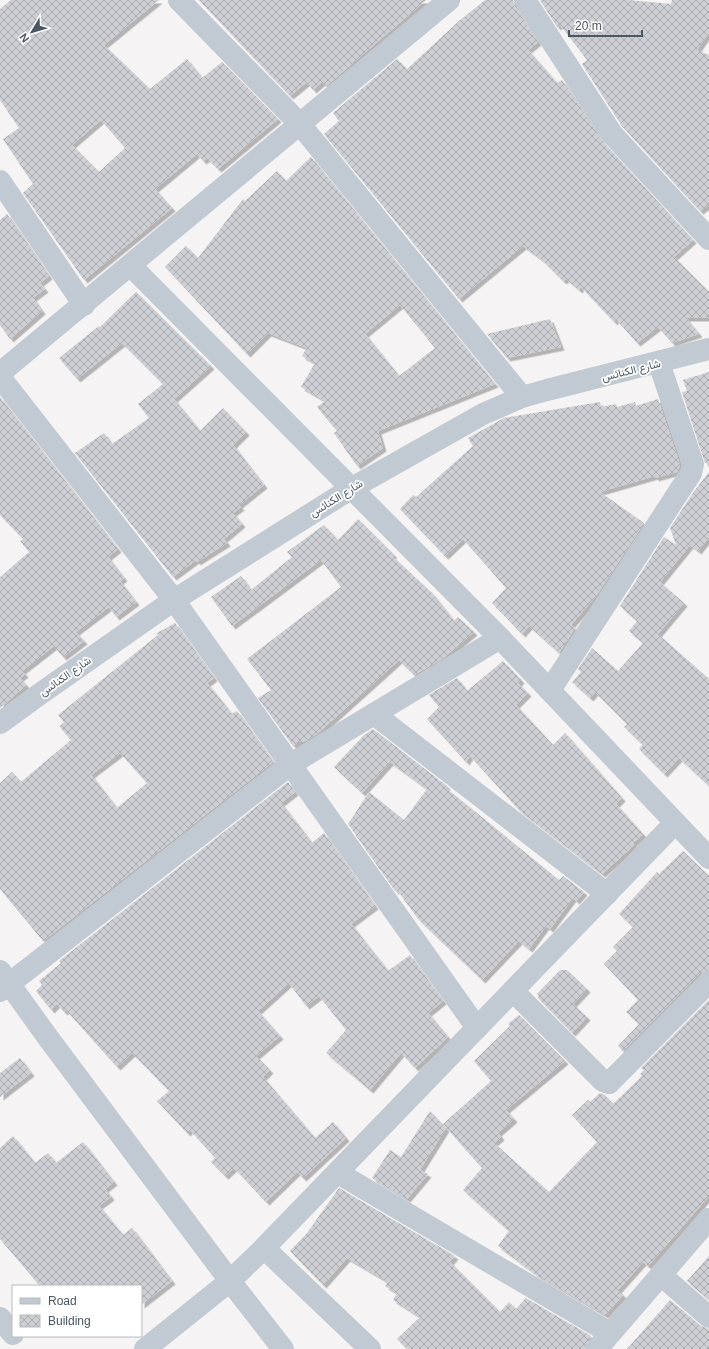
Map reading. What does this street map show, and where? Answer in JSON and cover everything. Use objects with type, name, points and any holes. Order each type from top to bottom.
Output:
[{"type":"street","points":[[0,373],[131,266],[299,123],[449,0]]},
{"type":"street","points":[[525,0],[612,134],[709,239]]},
{"type":"street","points":[[187,3],[299,123],[522,397]]},
{"type":"street","points":[[0,181],[84,305]]},
{"type":"street","points":[[131,266],[500,638],[709,858]]},
{"type":"street","name":"شارع الكنائس","points":[[0,723],[36,696],[174,600],[352,488],[483,414],[522,397],[709,350]]},
{"type":"street","points":[[550,690],[691,472],[694,464],[659,363]]},
{"type":"street","points":[[0,378],[174,600],[477,1028]]},
{"type":"street","points":[[283,1349],[3,982],[290,764],[500,638]]},
{"type":"street","points":[[374,714],[607,894]]},
{"type":"street","points":[[145,1349],[230,1281],[264,1248],[338,1174],[675,823]]},
{"type":"street","points":[[513,991],[603,1081],[609,1083],[709,982]]},
{"type":"street","points":[[338,1174],[604,1341],[709,1219]]},
{"type":"street","points":[[264,1248],[370,1349]]},
{"type":"street","points":[[661,1275],[709,1318]]},
{"type":"street","points":[[0,1318],[12,1333]]},
{"type":"street","points":[[16,1337],[25,1349]]},
{"type":"building","points":[[11,0],[159,0],[104,45],[150,89],[187,59],[202,78],[222,62],[278,119],[218,169],[207,158],[203,161],[197,154],[155,189],[172,208],[84,280],[23,193],[33,184],[3,139],[19,128],[0,100],[0,9]],"holes":[[[101,120],[125,148],[99,172],[72,145]]]},
{"type":"building","points":[[199,0],[426,0],[326,86],[322,82],[313,90],[307,82],[290,96]]},
{"type":"building","points":[[485,0],[513,0],[515,7],[538,42],[528,50],[557,83],[562,80],[603,142],[693,240],[674,257],[709,292],[709,318],[686,318],[699,334],[672,343],[658,327],[637,343],[616,319],[614,322],[581,287],[579,290],[566,279],[563,281],[542,260],[523,246],[459,299],[324,134],[339,121],[333,113],[397,59],[407,69],[459,21]]},
{"type":"building","points":[[540,0],[628,0],[671,4],[672,0],[709,0],[709,32],[697,50],[709,55],[709,204],[700,211],[622,126],[582,64],[587,60],[560,25],[557,27]]},
{"type":"building","points":[[311,157],[495,384],[378,431],[383,448],[357,466],[334,433],[337,431],[317,407],[325,401],[301,387],[315,363],[302,356],[307,348],[268,333],[247,354],[165,267],[186,246],[198,258],[243,199],[245,201],[277,171],[286,181]],"holes":[[[400,305],[435,348],[399,376],[365,334]]]},
{"type":"building","points":[[7,214],[49,276],[40,283],[45,289],[33,298],[42,311],[10,339],[0,325],[0,220]]},
{"type":"building","points":[[136,292],[211,366],[174,399],[200,431],[223,408],[246,432],[233,445],[264,485],[239,505],[241,507],[233,513],[242,524],[224,539],[227,543],[197,562],[196,560],[173,577],[75,453],[104,433],[112,444],[149,418],[138,404],[163,384],[122,343],[77,379],[59,358],[99,326],[100,327]]},
{"type":"building","points":[[550,319],[561,347],[507,358],[487,334]]},
{"type":"building","points":[[709,372],[709,462],[705,463],[682,392],[687,391],[683,380]]},
{"type":"building","points":[[0,397],[118,549],[108,557],[124,578],[120,581],[136,602],[116,617],[109,607],[76,632],[84,641],[63,657],[54,646],[22,671],[25,674],[20,678],[26,685],[0,708],[0,577],[29,552],[20,541],[23,539],[0,515]]},
{"type":"building","points":[[658,399],[680,465],[679,468],[677,472],[655,478],[655,476],[600,492],[644,523],[596,596],[571,625],[575,628],[559,653],[529,626],[522,634],[492,603],[506,588],[463,539],[445,556],[400,509],[413,495],[416,497],[473,446],[468,438],[504,418],[600,402],[601,407],[616,404],[617,407],[635,402],[636,406]]},
{"type":"building","points":[[709,472],[709,537],[698,551],[690,545],[660,582],[684,603],[658,634],[709,679],[709,786],[679,758],[664,774],[639,749],[643,745],[624,727],[627,724],[595,692],[590,698],[572,682],[581,672],[578,669],[592,648],[618,671],[643,643],[629,631],[637,621],[620,606],[664,537],[676,545],[670,528],[695,490]]},
{"type":"building","points":[[358,519],[394,555],[392,556],[432,593],[454,621],[458,617],[474,632],[442,659],[414,675],[399,660],[318,733],[303,742],[298,742],[293,746],[258,698],[271,690],[247,659],[341,587],[321,560],[232,626],[211,597],[241,576],[251,590],[292,557],[287,552],[324,525],[338,540]]},
{"type":"building","points":[[175,623],[214,678],[207,683],[232,714],[237,711],[273,762],[43,941],[0,889],[0,783],[12,772],[21,782],[71,740],[59,726],[64,722],[58,715],[158,635],[157,633]],"holes":[[[120,753],[147,783],[117,808],[91,775]]]},
{"type":"building","points":[[503,661],[521,680],[518,683],[528,693],[516,705],[553,745],[565,733],[622,798],[616,804],[643,834],[633,843],[634,845],[602,874],[520,811],[470,756],[466,762],[427,719],[439,707],[429,695],[457,678],[467,691]]},
{"type":"building","points":[[373,729],[447,786],[446,788],[559,880],[563,876],[584,892],[576,901],[573,898],[550,929],[546,926],[529,949],[519,941],[482,980],[419,920],[397,890],[395,891],[348,824],[369,792],[404,820],[427,789],[390,762],[362,793],[334,767],[364,735]]},
{"type":"building","points":[[288,782],[295,792],[281,803],[312,843],[324,833],[375,906],[351,924],[388,971],[410,955],[443,1001],[428,1013],[448,1037],[415,1068],[401,1053],[370,1090],[326,1053],[346,1030],[319,996],[306,1006],[289,983],[258,1011],[280,1036],[256,1056],[270,1070],[263,1077],[315,1138],[333,1122],[346,1138],[303,1178],[297,1172],[266,1202],[234,1168],[225,1176],[211,1162],[215,1158],[190,1130],[187,1133],[157,1101],[169,1091],[132,1053],[117,1067],[66,1010],[64,1012],[57,1004],[51,1010],[36,991],[42,985],[39,981],[61,963],[59,961]]},
{"type":"building","points":[[683,851],[709,876],[709,970],[700,973],[623,1051],[618,1046],[639,1024],[626,1012],[638,1000],[604,964],[617,951],[613,947],[633,927],[619,914],[657,872],[659,874]]},
{"type":"building","points":[[560,970],[567,970],[587,989],[573,1004],[587,1017],[572,1033],[538,998],[539,996],[537,994]]},
{"type":"building","points":[[709,1000],[709,1196],[648,1266],[643,1262],[618,1290],[623,1295],[605,1315],[538,1276],[498,1246],[509,1231],[463,1190],[482,1168],[443,1124],[491,1081],[474,1061],[510,1026],[508,1024],[519,1015],[565,1061],[506,1110],[514,1119],[498,1133],[501,1137],[494,1143],[549,1192],[597,1142],[572,1115],[588,1100],[590,1102],[600,1093],[605,1095],[613,1104],[642,1076],[640,1074],[644,1070],[641,1068]]},
{"type":"building","points":[[20,1058],[31,1073],[0,1097],[0,1073]]},
{"type":"building","points":[[430,1111],[446,1128],[420,1170],[428,1174],[407,1199],[372,1178],[390,1150],[401,1157]]},
{"type":"building","points":[[13,1136],[35,1163],[48,1153],[56,1163],[83,1142],[114,1182],[105,1189],[111,1197],[99,1206],[123,1235],[132,1228],[172,1281],[142,1304],[142,1285],[39,1285],[0,1239],[0,1148]]},
{"type":"building","points":[[339,1188],[455,1256],[450,1262],[500,1312],[509,1302],[516,1309],[526,1298],[591,1336],[585,1349],[407,1349],[397,1339],[420,1317],[393,1300],[397,1293],[385,1286],[388,1282],[347,1258],[323,1285],[290,1251],[307,1233]]},
{"type":"building","points":[[709,1256],[709,1300],[687,1281]]},
{"type":"building","points":[[670,1300],[701,1326],[709,1329],[709,1349],[627,1349]]}]
